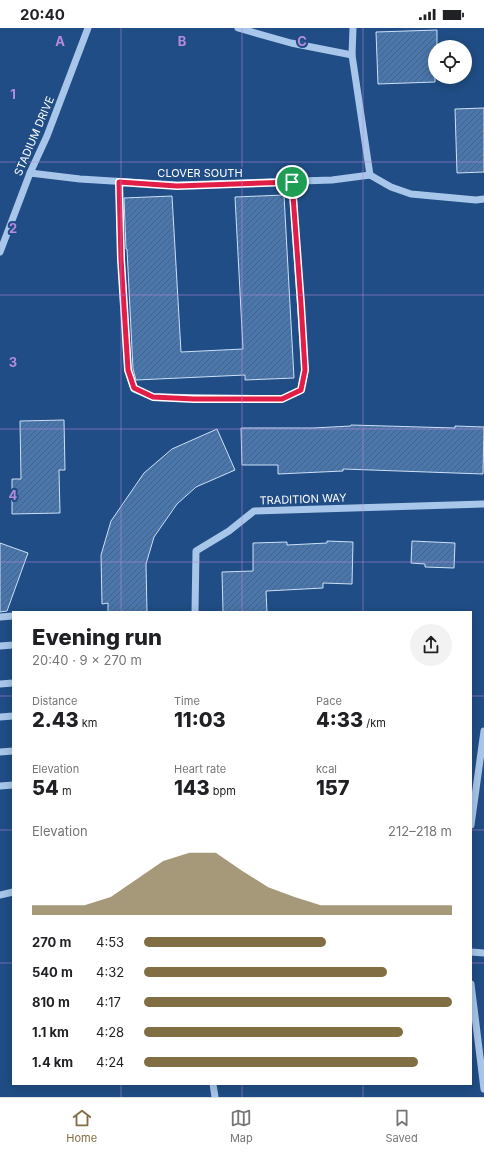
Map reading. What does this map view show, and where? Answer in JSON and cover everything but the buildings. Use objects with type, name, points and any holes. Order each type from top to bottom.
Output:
[{"type":"street","name":"STADIUM DRIVE","points":[[0,252],[3,233],[47,136],[88,28]]},
{"type":"street","points":[[238,28],[292,43],[352,55]]},
{"type":"street","points":[[352,28],[352,55],[370,175],[391,187],[411,194],[476,200],[484,199]]},
{"type":"street","name":"CLOVER SOUTH","points":[[30,173],[177,186],[332,180],[370,175]]},
{"type":"street","points":[[119,182],[121,259],[128,370],[134,388],[153,397],[282,399],[301,390],[305,370],[292,182]]},
{"type":"street","name":"TRADITION WAY","points":[[195,611],[196,551],[229,531],[254,511],[484,504]]},
{"type":"street","points":[[0,617],[12,616]]},
{"type":"street","points":[[0,646],[12,645]]},
{"type":"street","points":[[0,684],[12,683]]},
{"type":"street","points":[[0,717],[12,716]]},
{"type":"street","points":[[472,818],[484,731]]},
{"type":"street","points":[[0,752],[12,751]]},
{"type":"street","points":[[0,786],[12,785]]},
{"type":"street","points":[[0,895],[12,892]]},
{"type":"street","points":[[472,952],[484,953]]},
{"type":"street","points":[[472,992],[484,1089]]},
{"type":"street","points":[[213,1085],[215,1097]]},
{"type":"route","points":[[119,182],[177,186],[292,182],[305,370],[301,390],[282,399],[194,399],[153,397],[134,388],[128,370],[121,259],[119,182]]}]
